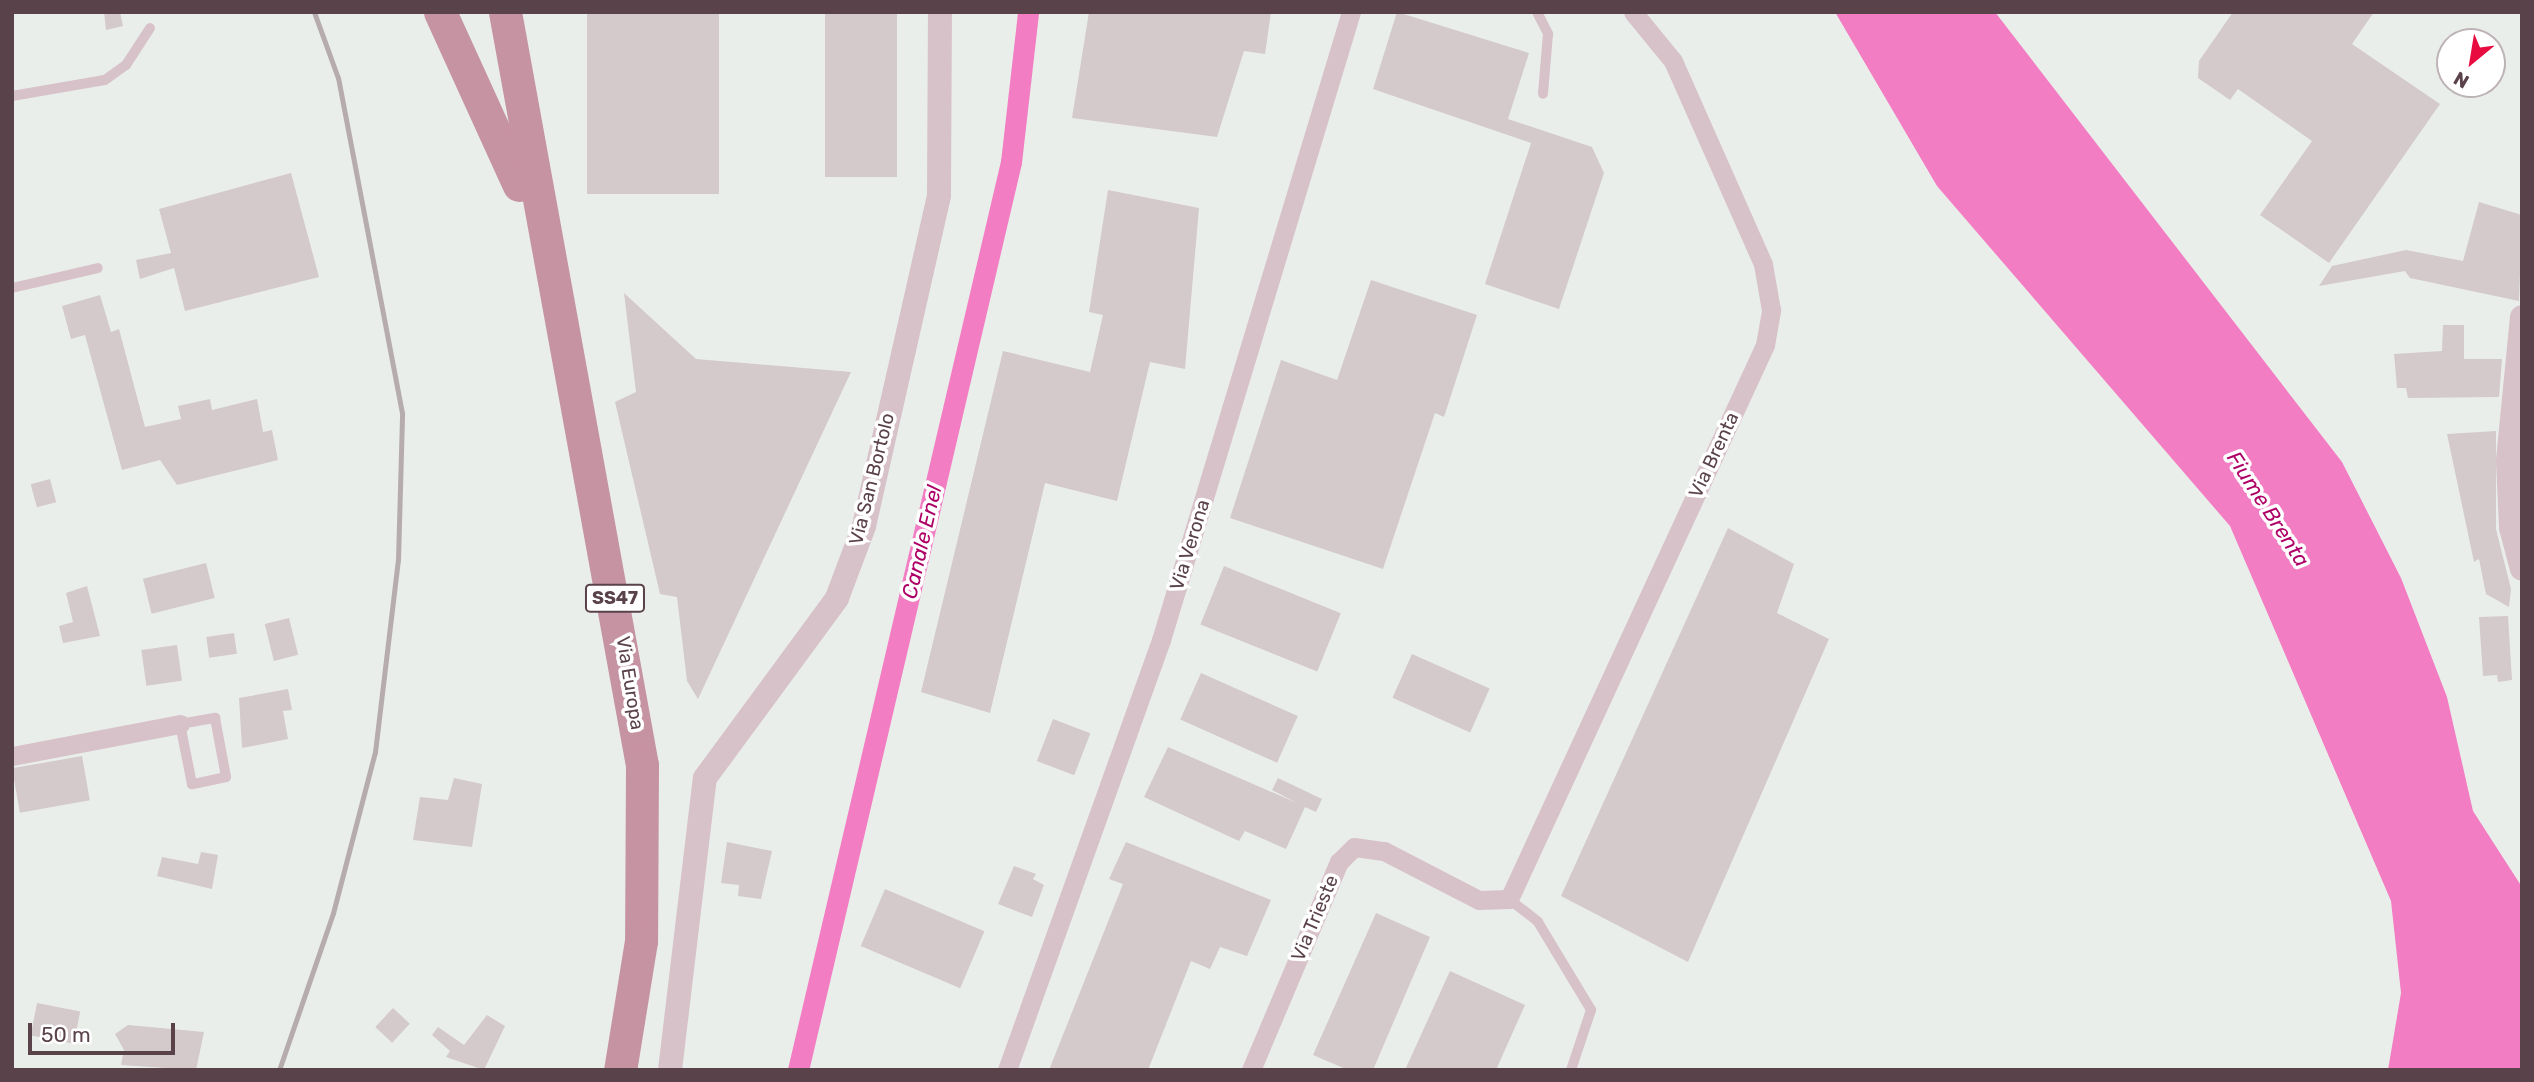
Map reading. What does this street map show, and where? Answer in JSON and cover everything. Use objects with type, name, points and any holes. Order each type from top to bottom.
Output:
[{"type":"highway","points":[[440,12],[496,127],[547,259]]},
{"type":"highway","name":"SS47","points":[[495,12],[512,69]]},
{"type":"highway","name":"SS47","points":[[505,12],[512,69],[547,259]]},
{"type":"highway","name":"Via Europa","points":[[547,259],[623,632],[642,765],[641,941],[620,1070]]},
{"type":"street","name":"Via San Bortolo","points":[[670,1070],[705,778],[837,598],[864,526],[939,195],[940,12]]},
{"type":"street","name":"Via Verona","points":[[1007,1070],[1161,640],[1351,12]]},
{"type":"street","name":"Via Brenta","points":[[1509,899],[1765,345],[1771,310],[1763,264],[1673,61],[1633,12]]},
{"type":"street","points":[[2522,317],[2508,461],[2511,528],[2522,569]]},
{"type":"street","points":[[12,756],[180,724]]},
{"type":"street","name":"Via Trieste","points":[[1251,1070],[1339,862],[1354,847],[1384,851],[1479,900],[1509,899]]},
{"type":"lane","points":[[1537,12],[1548,34],[1543,94]]},
{"type":"lane","points":[[12,96],[105,80],[126,65],[150,29]]},
{"type":"lane","points":[[12,288],[98,268]]},
{"type":"lane","points":[[215,718],[226,777],[192,784],[180,724],[215,718]]},
{"type":"lane","points":[[1509,899],[1538,922],[1591,1010],[1571,1070]]},
{"type":"water","name":"Fiume Brenta","points":[[1835,12],[1995,12],[2342,462],[2401,578],[2447,697],[2473,811],[2522,887],[2522,1070],[2388,1070],[2401,993],[2391,901],[2230,526],[1937,186]]},
{"type":"building","points":[[104,12],[120,12],[123,26],[106,30]]},
{"type":"building","points":[[587,12],[719,12],[719,194],[587,194]]},
{"type":"building","points":[[825,12],[897,12],[897,177],[825,177]]},
{"type":"building","points":[[1089,12],[1271,12],[1265,54],[1244,51],[1217,137],[1072,118]]},
{"type":"building","points":[[1397,12],[1529,53],[1508,119],[1592,147],[1604,173],[1559,309],[1485,284],[1531,143],[1373,89]]},
{"type":"building","points":[[2233,12],[2374,12],[2352,44],[2440,104],[2329,263],[2260,215],[2312,141],[2238,89],[2230,100],[2198,78],[2199,61]]},
{"type":"building","points":[[291,173],[319,277],[185,311],[174,268],[140,279],[136,260],[171,253],[159,209]]},
{"type":"building","points":[[1108,190],[1199,208],[1185,369],[1150,362],[1117,501],[1045,483],[990,713],[921,692],[1003,351],[1090,372],[1103,315],[1089,312]]},
{"type":"building","points":[[2479,202],[2522,215],[2519,301],[2410,278],[2405,271],[2319,286],[2332,266],[2406,250],[2463,261]]},
{"type":"building","points":[[1371,280],[1477,315],[1444,417],[1435,413],[1383,569],[1230,518],[1281,360],[1337,380]]},
{"type":"building","points":[[624,293],[696,359],[851,372],[698,699],[687,681],[677,597],[660,594],[615,402],[636,392]]},
{"type":"building","points":[[100,295],[111,332],[119,329],[145,427],[181,419],[178,406],[210,399],[212,410],[257,399],[263,432],[272,430],[278,460],[177,485],[160,460],[122,470],[85,335],[71,339],[62,306]]},
{"type":"building","points":[[2443,325],[2464,325],[2464,359],[2502,359],[2499,397],[2408,398],[2406,388],[2397,388],[2394,354],[2442,351]]},
{"type":"building","points":[[2496,431],[2496,529],[2511,589],[2509,607],[2486,594],[2479,559],[2474,562],[2447,434]]},
{"type":"building","points":[[50,479],[56,502],[37,507],[31,484]]},
{"type":"building","points":[[1728,528],[1794,564],[1777,613],[1829,639],[1688,962],[1561,896]]},
{"type":"building","points":[[206,563],[215,598],[152,614],[143,579]]},
{"type":"building","points":[[1224,566],[1341,613],[1317,672],[1200,624]]},
{"type":"building","points":[[87,586],[100,636],[63,643],[59,626],[73,622],[66,593]]},
{"type":"building","points":[[2508,616],[2512,680],[2498,682],[2497,675],[2483,676],[2479,617]]},
{"type":"building","points":[[289,618],[298,655],[274,661],[265,624]]},
{"type":"building","points":[[234,633],[237,654],[209,658],[206,637]]},
{"type":"building","points":[[177,645],[182,681],[146,686],[141,650]]},
{"type":"building","points":[[1412,654],[1490,689],[1470,732],[1392,698]]},
{"type":"building","points":[[1201,673],[1298,716],[1277,763],[1180,720]]},
{"type":"building","points":[[288,689],[292,710],[283,711],[288,739],[242,748],[239,698]]},
{"type":"building","points":[[1053,719],[1090,733],[1074,775],[1037,761]]},
{"type":"building","points":[[1168,747],[1297,803],[1272,790],[1278,778],[1322,799],[1316,812],[1305,807],[1286,849],[1245,831],[1239,841],[1144,797]]},
{"type":"building","points":[[82,756],[90,800],[20,813],[12,768]]},
{"type":"building","points":[[454,778],[482,784],[472,847],[413,840],[420,797],[448,800]]},
{"type":"building","points":[[727,842],[772,851],[761,899],[738,896],[739,885],[721,883]]},
{"type":"building","points":[[1126,842],[1271,900],[1247,956],[1220,947],[1210,969],[1191,961],[1148,1070],[1049,1070],[1123,884],[1109,879]]},
{"type":"building","points":[[201,852],[218,855],[212,889],[157,876],[162,857],[198,864]]},
{"type":"building","points":[[1014,866],[1036,874],[1033,879],[1044,885],[1032,917],[998,904]]},
{"type":"building","points":[[885,889],[984,931],[960,988],[861,946]]},
{"type":"building","points":[[1376,913],[1430,937],[1373,1070],[1348,1070],[1313,1055]]},
{"type":"building","points":[[1450,971],[1525,1005],[1496,1070],[1405,1070]]},
{"type":"building","points":[[37,1003],[80,1011],[74,1044],[31,1035]]},
{"type":"building","points":[[393,1008],[410,1024],[392,1043],[375,1027]]},
{"type":"building","points":[[487,1015],[505,1026],[484,1070],[446,1057],[450,1051],[432,1035],[438,1027],[464,1045]]},
{"type":"building","points":[[128,1025],[204,1032],[196,1070],[121,1065],[124,1050],[115,1034]]},
{"type":"waterway","name":"Canale Enel","points":[[798,1070],[1011,162],[1028,12]]},
{"type":"railway","points":[[279,1070],[333,913],[375,752],[398,560],[402,413],[338,78],[314,12]]}]
